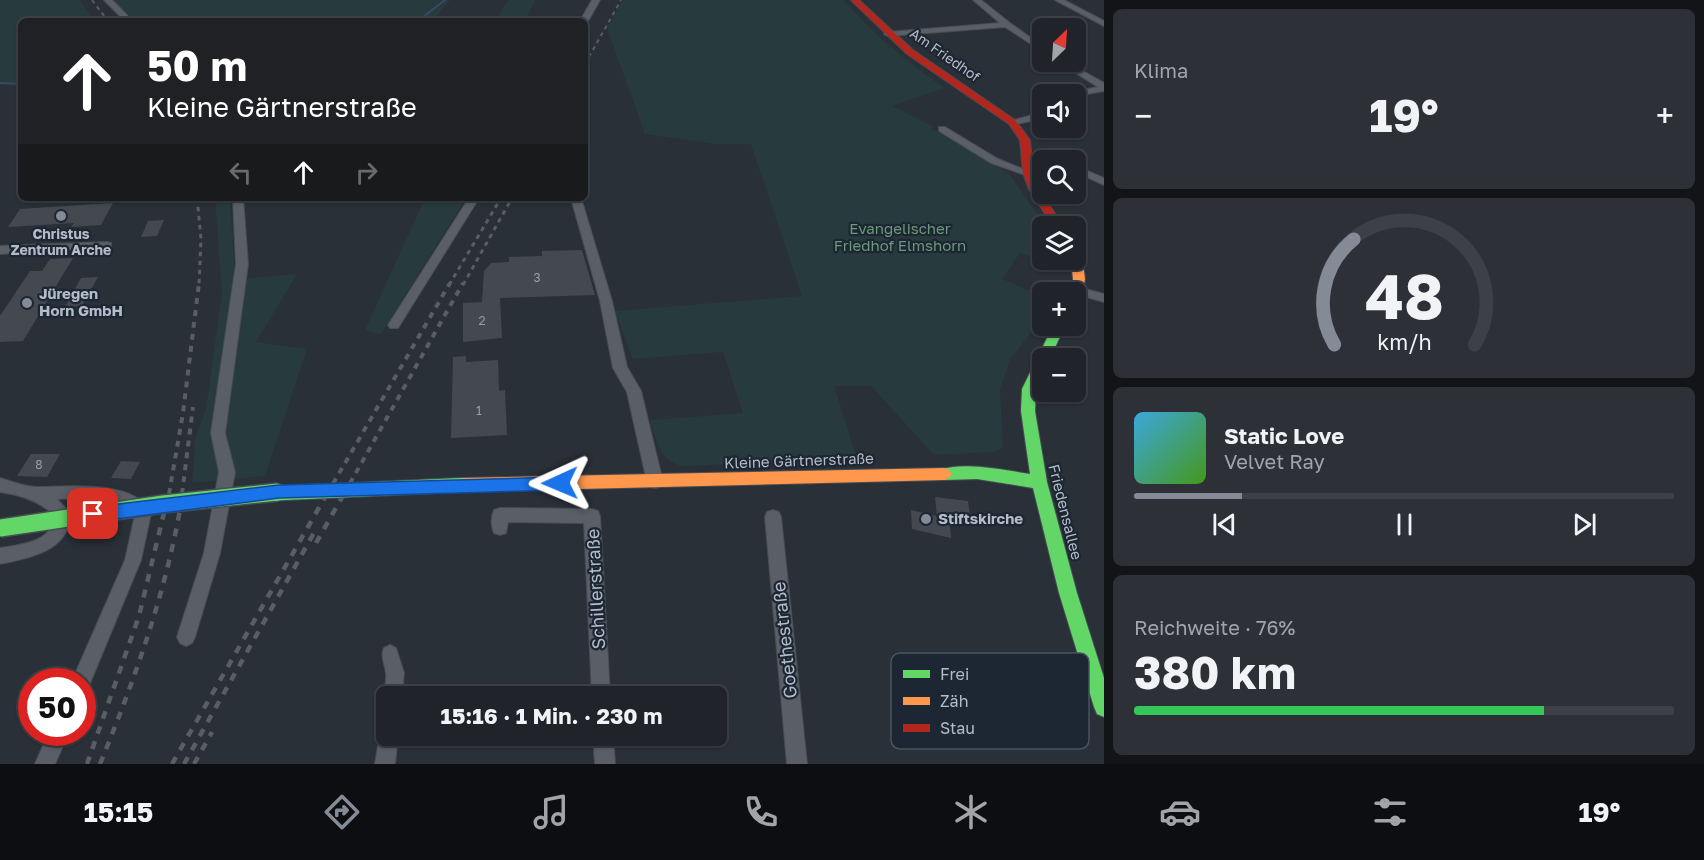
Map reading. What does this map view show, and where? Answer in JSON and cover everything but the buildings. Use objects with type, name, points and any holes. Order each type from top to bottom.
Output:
[{"type":"main road","name":"Am Friedhof","points":[[855,0],[888,34],[1017,127]]},
{"type":"main road","points":[[1017,127],[1028,150],[1028,173],[1034,189],[1052,216]]},
{"type":"main road","name":"Friedensallee","points":[[1054,336],[1035,373],[1027,401],[1039,482],[1095,655],[1104,707]]},
{"type":"main road","name":"Kleine Gärtnerstraße","points":[[0,528],[163,504],[279,492],[460,485],[655,482],[977,472],[1039,482]]},
{"type":"street","points":[[108,0],[126,18]]},
{"type":"street","points":[[586,18],[596,0]]},
{"type":"street","points":[[977,0],[1007,26],[1032,42]]},
{"type":"street","points":[[1059,0],[1104,24]]},
{"type":"street","points":[[888,34],[1007,26]]},
{"type":"street","points":[[1078,72],[1104,88]]},
{"type":"street","points":[[1086,92],[1104,88]]},
{"type":"street","points":[[1017,127],[1032,118]]},
{"type":"street","points":[[942,129],[995,162],[1010,169],[1028,173]]},
{"type":"street","points":[[1028,157],[1032,158]]},
{"type":"street","points":[[1086,173],[1104,182]]},
{"type":"street","points":[[186,637],[212,553],[227,472],[218,433],[242,264],[238,201]]},
{"type":"street","points":[[394,325],[472,201]]},
{"type":"street","points":[[577,201],[606,301],[620,368],[634,391],[655,482]]},
{"type":"street","points":[[0,250],[107,245]]},
{"type":"street","points":[[1086,295],[1104,298]]},
{"type":"street","points":[[0,485],[35,494],[57,506],[63,514],[64,524],[60,532],[46,543],[0,556]]},
{"type":"street","points":[[35,494],[54,490],[78,491],[128,501],[139,506],[143,513],[133,560],[87,668]]},
{"type":"street","points":[[63,514],[100,496]]},
{"type":"street","name":"Schillerstraße","points":[[500,528],[500,515],[592,516],[600,686]]},
{"type":"street","name":"Goethestraße","points":[[773,517],[797,764]]},
{"type":"street","points":[[390,654],[396,673],[394,686]]},
{"type":"street","points":[[45,764],[53,746]]},
{"type":"street","points":[[385,764],[387,746]]},
{"type":"street","points":[[603,746],[604,764]]},
{"type":"green space","points":[[0,0],[80,0],[92,18],[18,18],[18,84],[0,83]]},
{"type":"green space","points":[[112,0],[450,0],[435,18],[133,18]]},
{"type":"green space","points":[[508,0],[535,0],[526,18],[497,18]]},
{"type":"green space","name":"Evangelischer Friedhof Elmshorn","points":[[623,0],[844,0],[891,47],[945,88],[892,106],[934,127],[931,129],[950,137],[1010,175],[1038,216],[1032,216],[1032,257],[1020,253],[1002,279],[1032,292],[1032,332],[1010,359],[1000,390],[1003,447],[994,452],[934,455],[871,386],[834,386],[857,459],[681,466],[663,454],[650,420],[743,413],[723,352],[633,359],[615,311],[802,296],[751,144],[715,144],[645,134],[607,28]]},
{"type":"green space","points":[[215,201],[230,201],[235,279],[297,274],[256,342],[307,349],[265,476],[192,483],[195,440],[206,408],[222,294]]},
{"type":"green space","points":[[424,201],[464,201],[381,334],[365,330]]},
{"type":"waterway","points":[[422,18],[445,0]]},
{"type":"waterway","points":[[0,83],[18,84]]},
{"type":"railway","points":[[92,0],[106,18]]},
{"type":"railway","points":[[588,59],[621,0]]},
{"type":"railway","points":[[197,201],[201,239],[199,285]]},
{"type":"railway","points":[[449,285],[499,201]]},
{"type":"railway","points":[[463,285],[510,201]]},
{"type":"railway","points":[[169,494],[183,413],[199,283]]},
{"type":"railway","points":[[327,494],[450,283]]},
{"type":"railway","points":[[344,494],[463,283]]},
{"type":"railway","points":[[182,494],[193,407]]},
{"type":"railway","points":[[87,764],[139,616],[169,492]]},
{"type":"railway","points":[[100,764],[126,698],[160,597],[183,492]]},
{"type":"railway","points":[[172,764],[328,492]]},
{"type":"railway","points":[[316,543],[345,492]]},
{"type":"railway","points":[[184,764],[315,531]]},
{"type":"railway","points":[[194,764],[212,732]]},
{"type":"traffic: fast","points":[[1054,336],[1029,389],[1028,411],[1039,482],[1068,593],[1087,653]]},
{"type":"traffic: fast","points":[[944,474],[977,473],[1039,482]]},
{"type":"traffic: fast","points":[[0,528],[163,504],[279,492],[460,485]]},
{"type":"traffic: fast","points":[[1089,660],[1104,707]]},
{"type":"traffic: slow","points":[[1078,270],[1078,282]]},
{"type":"traffic: slow","points":[[460,485],[944,474]]},
{"type":"traffic: jam","points":[[855,0],[910,52],[1012,122],[1025,140],[1028,173],[1034,189],[1052,216]]},
{"type":"place","name":"Christus Zentrum Arche","points":[[61,216]]},
{"type":"place","name":"Jüregen Horn GmbH","points":[[27,303]]},
{"type":"place","name":"Stiftskirche","points":[[926,519]]},
{"type":"route","points":[[93,514],[184,501],[279,492],[363,487],[560,483]]}]
